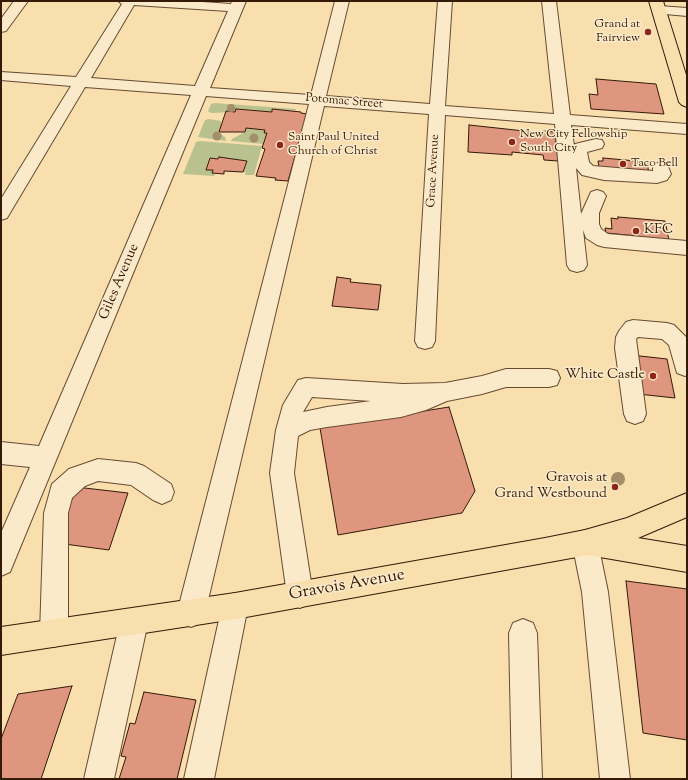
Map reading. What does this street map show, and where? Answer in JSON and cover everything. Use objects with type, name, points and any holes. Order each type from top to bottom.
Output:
[{"type":"main road","points":[[658,5],[687,102]]},
{"type":"main road","name":"Gravois Avenue","points":[[1,641],[235,606],[585,543],[627,530],[687,505]]},
{"type":"main road","points":[[585,543],[687,559]]},
{"type":"street","points":[[125,1],[237,5]]},
{"type":"street","points":[[1,214],[130,1]]},
{"type":"street","points":[[191,613],[316,100],[342,1]]},
{"type":"street","name":"Grace Avenue","points":[[425,341],[437,110],[445,1]]},
{"type":"street","points":[[549,1],[563,120],[577,265]]},
{"type":"street","points":[[1,6],[19,4]]},
{"type":"street","points":[[1,28],[19,4]]},
{"type":"street","name":"Giles Avenue","points":[[1,564],[237,5]]},
{"type":"street","points":[[658,5],[687,12]]},
{"type":"street","name":"Potomac Street","points":[[1,76],[687,129]]},
{"type":"street","points":[[596,144],[582,148],[579,152],[581,163],[588,171],[604,174],[657,177],[661,176],[661,168]]},
{"type":"street","points":[[597,196],[590,212],[590,224],[593,233],[604,240],[687,248]]},
{"type":"street","points":[[635,414],[626,348],[626,337],[633,328],[666,331],[678,341],[685,367]]},
{"type":"street","points":[[300,595],[282,473],[297,426],[294,405],[306,387],[403,394],[445,392],[482,385],[506,378],[549,378]]},
{"type":"street","points":[[297,426],[327,417],[401,407],[426,400],[445,392]]},
{"type":"street","points":[[1,453],[46,458]]},
{"type":"street","points":[[54,633],[56,513],[61,492],[77,477],[98,470],[136,474],[162,492]]},
{"type":"street","points":[[585,543],[595,592],[615,779]]},
{"type":"street","points":[[199,779],[235,606]]},
{"type":"street","points":[[100,779],[134,622]]},
{"type":"street","points":[[523,633],[527,779]]},
{"type":"green space","points":[[215,103],[296,109],[295,111],[273,109],[272,112],[236,109],[235,112],[211,113],[208,111],[211,104]]},
{"type":"green space","points":[[209,119],[221,121],[223,124],[219,133],[225,137],[226,141],[198,137],[205,120]]},
{"type":"green space","points":[[246,128],[265,130],[264,133],[267,133],[263,144],[231,141],[245,132]]},
{"type":"green space","points":[[200,141],[262,146],[254,175],[245,175],[246,173],[243,172],[247,161],[219,157],[218,159],[210,158],[206,169],[213,170],[215,173],[214,176],[183,174],[196,142]]},
{"type":"building","points":[[596,79],[656,84],[664,114],[591,109],[589,94],[598,95]]},
{"type":"building","name":"Saint Paul United Church of Christ","points":[[236,109],[272,112],[272,109],[307,114],[288,181],[256,176],[265,149],[262,148],[267,133],[264,133],[265,130],[246,128],[245,132],[219,132],[226,111],[235,112]]},
{"type":"building","name":"New City Fellowship South City","points":[[469,125],[543,133],[543,131],[555,132],[558,161],[544,160],[543,155],[512,152],[512,155],[468,152]]},
{"type":"building","points":[[219,157],[247,161],[243,172],[224,171],[224,174],[212,173],[213,170],[206,170],[210,158],[218,159]]},
{"type":"building","name":"Taco Bell","points":[[603,158],[647,162],[649,174],[599,167],[598,161],[603,161]]},
{"type":"building","name":"KFC","points":[[618,217],[665,221],[669,240],[638,240],[638,236],[606,233],[605,228],[612,229],[611,218],[618,219]]},
{"type":"building","points":[[337,277],[351,279],[350,282],[381,285],[378,310],[332,306]]},
{"type":"building","name":"White Castle","points":[[631,355],[667,359],[675,398],[638,394]]},
{"type":"building","points":[[449,407],[475,491],[462,513],[338,535],[320,428]]},
{"type":"building","points":[[76,487],[128,493],[109,550],[57,543]]},
{"type":"building","points":[[626,581],[687,589],[687,740],[643,733]]},
{"type":"building","points":[[72,686],[41,779],[1,779],[1,739],[18,694]]},
{"type":"building","points":[[144,692],[196,700],[177,779],[119,779],[126,757],[121,756],[130,723],[135,724]]},
{"type":"place","name":"Grand at Fairview","points":[[648,32]]},
{"type":"place","name":"New City Fellowship South City","points":[[512,142]]},
{"type":"place","name":"Saint Paul United Church of Christ","points":[[280,145]]},
{"type":"place","name":"Taco Bell","points":[[623,164]]},
{"type":"place","name":"KFC","points":[[636,231]]},
{"type":"place","name":"White Castle","points":[[653,376]]},
{"type":"place","name":"Gravois at Grand Westbound","points":[[615,487]]}]
